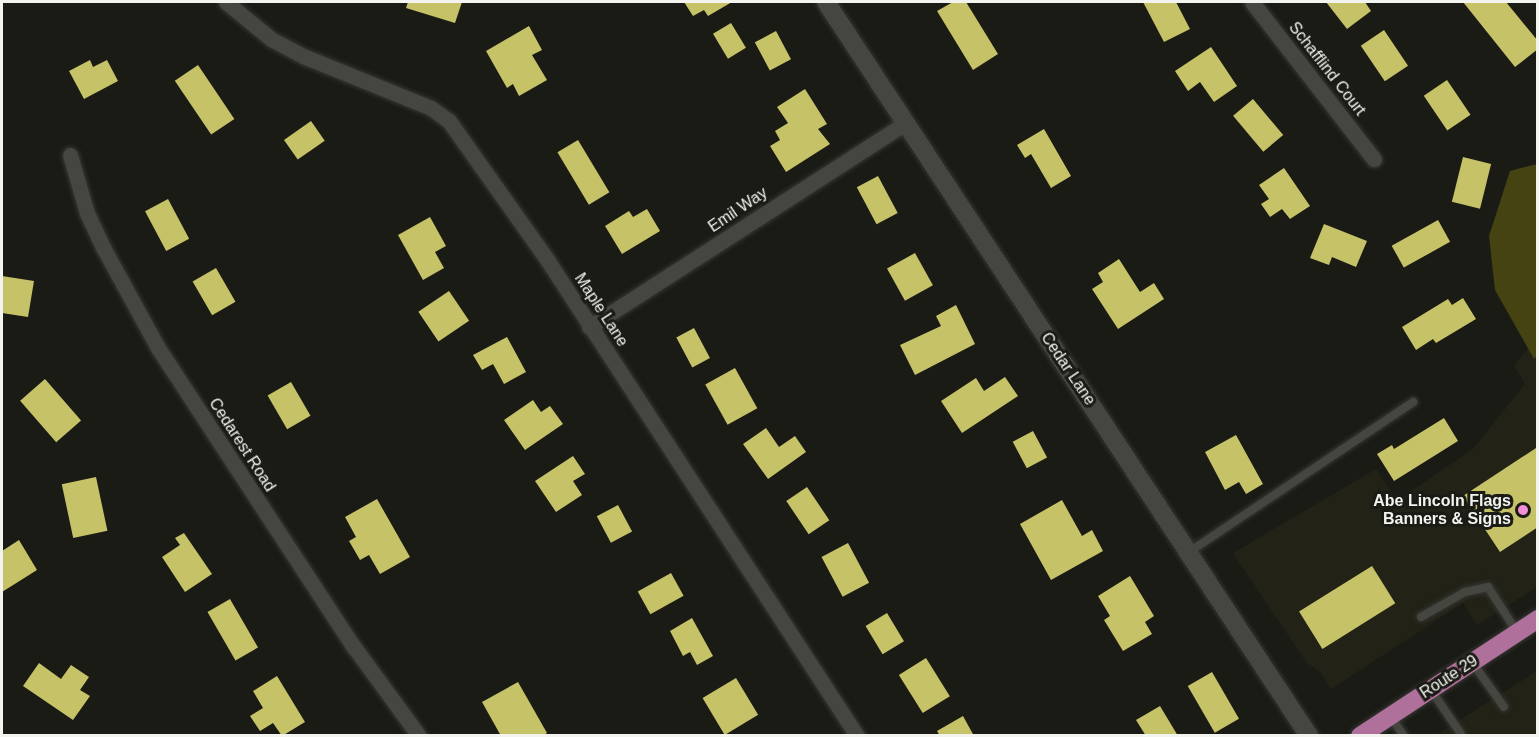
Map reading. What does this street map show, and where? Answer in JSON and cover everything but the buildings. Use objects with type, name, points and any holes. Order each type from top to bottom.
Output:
[{"type":"main road","name":"Cedar Lane","points":[[826,2],[1309,735]]},
{"type":"main road","name":"Route 29","points":[[1360,735],[1538,619]]},
{"type":"street","name":"Maple Lane","points":[[226,2],[264,33],[295,52],[431,108],[449,121],[484,167],[858,735]]},
{"type":"street","name":"Schafflind Court","points":[[1252,2],[1374,159]]},
{"type":"street","name":"Emil Way","points":[[589,327],[906,123]]},
{"type":"street","name":"Cedarest Road","points":[[70,155],[96,231],[158,348],[354,647],[419,735]]},
{"type":"lane","points":[[1189,552],[1413,402]]},
{"type":"lane","points":[[1421,617],[1465,592],[1488,587],[1517,633]]},
{"type":"lane","points":[[1472,662],[1504,707]]},
{"type":"lane","points":[[1431,689],[1461,734]]},
{"type":"lane","points":[[1390,716],[1404,735]]},
{"type":"shaded area","points":[[1537,164],[1538,354],[1534,359],[1495,290],[1489,236],[1510,171]]},
{"type":"shaded area","points":[[1537,337],[1537,587],[1477,625],[1463,603],[1331,689],[1321,673],[1306,662],[1233,553],[1376,469],[1397,501],[1474,448],[1525,384],[1514,366]]},
{"type":"shaded area","points":[[1537,671],[1537,735],[1436,735]]},
{"type":"place","name":"Abe Lincoln Flags Banners & Signs","points":[[1523,510]]}]
